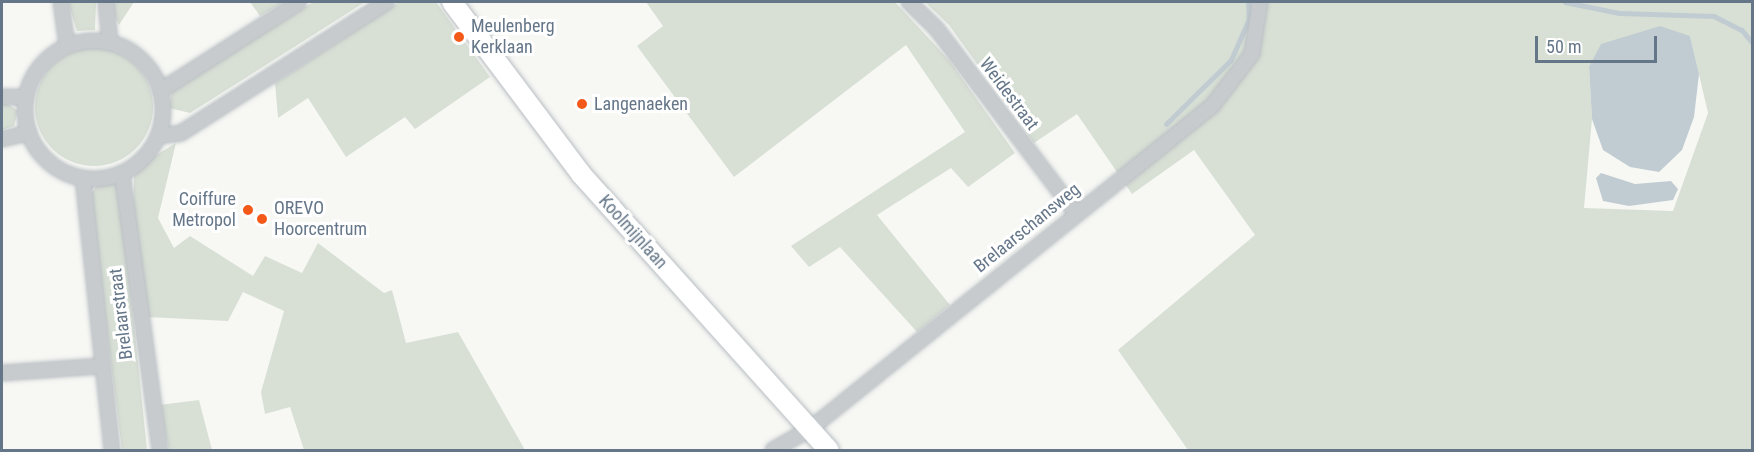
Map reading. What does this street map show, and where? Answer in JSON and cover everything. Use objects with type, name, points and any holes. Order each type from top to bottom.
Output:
[{"type":"street","points":[[61,2],[67,46]]},
{"type":"street","points":[[105,2],[110,43]]},
{"type":"street","points":[[160,91],[299,2]]},
{"type":"street","points":[[158,136],[181,132],[387,2]]},
{"type":"street","name":"Koolmijnlaan","points":[[452,2],[582,174],[829,450]]},
{"type":"street","name":"Weidestraat","points":[[909,2],[936,28],[1075,212]]},
{"type":"street","name":"Brelaarschansweg","points":[[773,450],[810,429],[1075,212],[1212,106],[1252,54],[1260,2]]},
{"type":"street","points":[[110,43],[141,60],[160,91],[158,136],[138,163],[122,172],[83,178],[43,156],[28,133],[25,97],[46,60],[67,46],[110,43]]},
{"type":"street","points":[[2,97],[25,97]]},
{"type":"street","points":[[2,139],[28,133]]},
{"type":"street","name":"Brelaarstraat","points":[[122,172],[160,450]]},
{"type":"street","name":"Brelaarstraat","points":[[83,178],[112,450]]},
{"type":"street","points":[[2,373],[102,366]]},
{"type":"shaded area","points":[[68,2],[96,2],[95,30],[77,31]]},
{"type":"shaded area","points":[[112,2],[134,2],[119,25],[114,16]]},
{"type":"shaded area","points":[[250,2],[284,2],[260,16]]},
{"type":"shaded area","points":[[313,2],[365,2],[190,113],[169,108],[172,91]]},
{"type":"shaded area","points":[[399,2],[436,2],[490,77],[415,129],[405,117],[346,157],[308,98],[278,118],[275,83]]},
{"type":"shaded area","points":[[646,2],[895,2],[949,60],[1015,153],[968,187],[951,168],[877,215],[950,305],[917,332],[840,247],[809,267],[791,246],[965,132],[906,45],[734,177],[637,46],[663,26]]},
{"type":"shaded area","points":[[925,2],[1752,2],[1752,450],[1188,450],[1118,350],[1255,235],[1194,150],[1132,194],[1077,114],[1034,143],[949,25]],"holes":[[[1690,36],[1708,113],[1673,211],[1584,208],[1592,119],[1589,67]]]},
{"type":"shaded area","points":[[1660,26],[1690,36],[1699,74],[1694,117],[1682,150],[1659,172],[1630,167],[1603,150],[1592,119],[1589,67],[1601,44]]},
{"type":"shaded area","points":[[94,48],[117,52],[136,65],[149,84],[153,107],[149,130],[136,149],[117,162],[94,166],[71,162],[52,149],[39,130],[35,107],[39,84],[52,65],[71,52]]},
{"type":"shaded area","points":[[2,100],[18,111],[14,126],[2,130]]},
{"type":"shaded area","points":[[176,143],[158,218],[174,248],[190,236],[253,276],[265,256],[302,273],[318,243],[384,293],[392,290],[406,343],[458,332],[525,450],[304,450],[290,407],[265,414],[261,392],[284,311],[243,292],[228,321],[147,317],[133,215],[134,176],[143,163]]},
{"type":"shaded area","points":[[1601,173],[1635,184],[1671,181],[1678,189],[1673,200],[1629,206],[1603,201],[1596,178]]},
{"type":"shaded area","points":[[101,180],[110,180],[120,189],[147,450],[122,450],[90,195]]},
{"type":"shaded area","points":[[199,400],[212,450],[169,450],[159,405]]},
{"type":"waterway","points":[[1166,124],[1231,60],[1249,19],[1248,2]]},
{"type":"waterway","points":[[1565,2],[1619,13],[1714,16],[1742,30],[1752,42]]},
{"type":"place","name":"Meulenberg Kerklaan","points":[[459,37]]},
{"type":"place","name":"Langenaeken","points":[[582,104]]},
{"type":"place","name":"Coiffure Metropol","points":[[248,210]]},
{"type":"place","name":"OREVO Hoorcentrum","points":[[262,219]]}]
